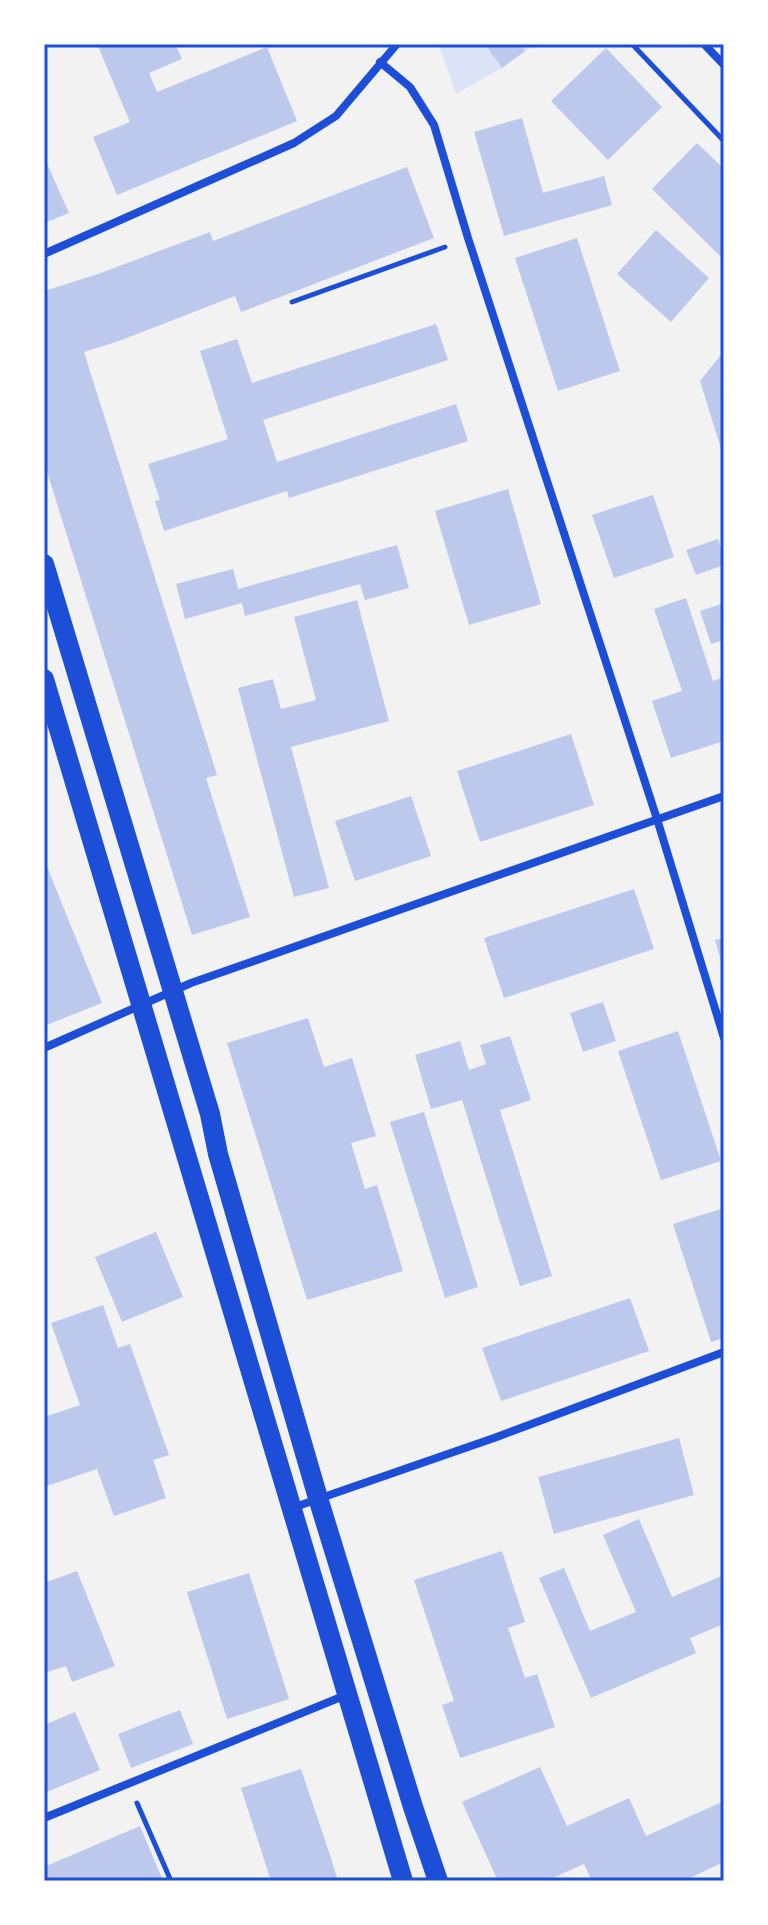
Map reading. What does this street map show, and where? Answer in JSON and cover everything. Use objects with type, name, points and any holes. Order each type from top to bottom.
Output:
[{"type":"main road","points":[[44,564],[210,1114],[221,1165],[318,1498],[438,1881]]},
{"type":"main road","points":[[44,679],[403,1881]]},
{"type":"street","points":[[44,254],[294,143],[336,116],[397,44]]},
{"type":"street","points":[[704,44],[724,65]]},
{"type":"street","points":[[380,62],[410,87],[434,125],[657,819],[724,1038]]},
{"type":"street","points":[[44,1048],[172,990],[724,796]]},
{"type":"street","points":[[291,1508],[480,1443],[724,1352]]},
{"type":"street","points":[[44,1818],[346,1695]]},
{"type":"path","points":[[632,44],[724,141]]},
{"type":"path","points":[[292,302],[468,238]]},
{"type":"path","points":[[129,1784],[171,1881]]},
{"type":"shaded area","points":[[536,44],[456,94],[439,46]]},
{"type":"building","points":[[97,44],[175,44],[182,59],[149,73],[157,92],[267,47],[297,121],[117,195],[93,137],[130,122]]},
{"type":"building","points":[[485,44],[520,44],[525,51],[502,68]]},
{"type":"building","points":[[606,48],[662,107],[608,160],[551,101]]},
{"type":"building","points":[[522,118],[543,193],[604,176],[612,205],[504,236],[474,132]]},
{"type":"building","points":[[697,143],[724,169],[724,260],[652,189]]},
{"type":"building","points":[[44,157],[69,213],[44,223]]},
{"type":"building","points":[[407,167],[434,238],[241,312],[235,296],[84,352],[217,775],[206,778],[250,917],[192,935],[44,462],[44,291],[210,232],[213,241]]},
{"type":"building","points":[[656,230],[709,278],[671,322],[617,274]]},
{"type":"building","points":[[577,238],[620,371],[558,391],[515,258]]},
{"type":"building","points":[[436,324],[448,360],[263,420],[277,462],[456,404],[468,441],[289,498],[287,491],[164,531],[155,501],[160,500],[148,464],[228,439],[200,351],[237,339],[252,383]]},
{"type":"building","points":[[724,351],[724,455],[723,455],[700,381]]},
{"type":"building","points":[[508,489],[541,604],[469,625],[435,511]]},
{"type":"building","points":[[653,495],[674,557],[614,578],[592,515]]},
{"type":"building","points":[[718,539],[724,565],[696,575],[686,550]]},
{"type":"building","points":[[397,545],[409,588],[365,600],[360,584],[245,616],[242,603],[185,619],[176,584],[233,569],[238,589]]},
{"type":"building","points":[[686,598],[713,681],[724,677],[724,741],[671,758],[652,701],[682,691],[654,609]]},
{"type":"building","points":[[357,600],[389,721],[291,747],[329,888],[294,897],[238,688],[273,679],[281,709],[316,700],[294,617]]},
{"type":"building","points":[[724,603],[724,640],[711,644],[700,611]]},
{"type":"building","points":[[571,734],[594,805],[480,842],[457,771]]},
{"type":"building","points":[[411,796],[431,856],[355,881],[335,821]]},
{"type":"building","points":[[44,859],[102,1003],[44,1026]]},
{"type":"building","points":[[634,889],[654,949],[504,998],[484,938]]},
{"type":"building","points":[[724,938],[724,968],[723,968],[715,940]]},
{"type":"building","points":[[603,1002],[616,1041],[583,1052],[570,1013]]},
{"type":"building","points":[[308,1018],[324,1067],[352,1058],[376,1136],[351,1143],[365,1189],[377,1185],[403,1271],[307,1300],[227,1043]]},
{"type":"building","points":[[678,1031],[721,1161],[661,1180],[618,1051]]},
{"type":"building","points":[[510,1036],[531,1100],[500,1110],[552,1276],[520,1286],[462,1100],[431,1109],[415,1055],[460,1041],[469,1070],[486,1064],[480,1045]]},
{"type":"building","points":[[424,1112],[478,1287],[445,1298],[390,1122]]},
{"type":"building","points":[[724,1208],[724,1338],[711,1342],[673,1224]]},
{"type":"building","points":[[156,1232],[183,1297],[122,1322],[95,1257]]},
{"type":"building","points":[[630,1298],[649,1351],[501,1401],[482,1348]]},
{"type":"building","points":[[103,1305],[118,1348],[130,1344],[169,1455],[153,1460],[166,1498],[114,1516],[97,1469],[44,1487],[44,1417],[80,1405],[51,1323]]},
{"type":"building","points":[[679,1438],[694,1495],[554,1534],[538,1477]]},
{"type":"building","points":[[639,1519],[672,1597],[724,1575],[724,1624],[690,1638],[696,1653],[591,1698],[539,1578],[564,1568],[590,1631],[636,1612],[603,1535]]},
{"type":"building","points":[[502,1551],[525,1622],[508,1628],[525,1678],[537,1674],[555,1727],[460,1758],[442,1705],[454,1701],[414,1580]]},
{"type":"building","points":[[77,1571],[115,1666],[72,1682],[66,1666],[44,1673],[44,1583]]},
{"type":"building","points":[[249,1573],[289,1699],[227,1719],[187,1592]]},
{"type":"building","points":[[180,1710],[193,1744],[131,1768],[118,1734]]},
{"type":"building","points":[[75,1712],[100,1770],[44,1793],[44,1725]]},
{"type":"building","points":[[540,1767],[567,1826],[629,1798],[646,1836],[724,1801],[724,1862],[683,1881],[592,1881],[584,1864],[546,1881],[498,1881],[462,1802]]},
{"type":"building","points":[[301,1769],[338,1881],[271,1881],[241,1788]]},
{"type":"building","points":[[140,1826],[163,1881],[44,1881],[44,1867]]}]
